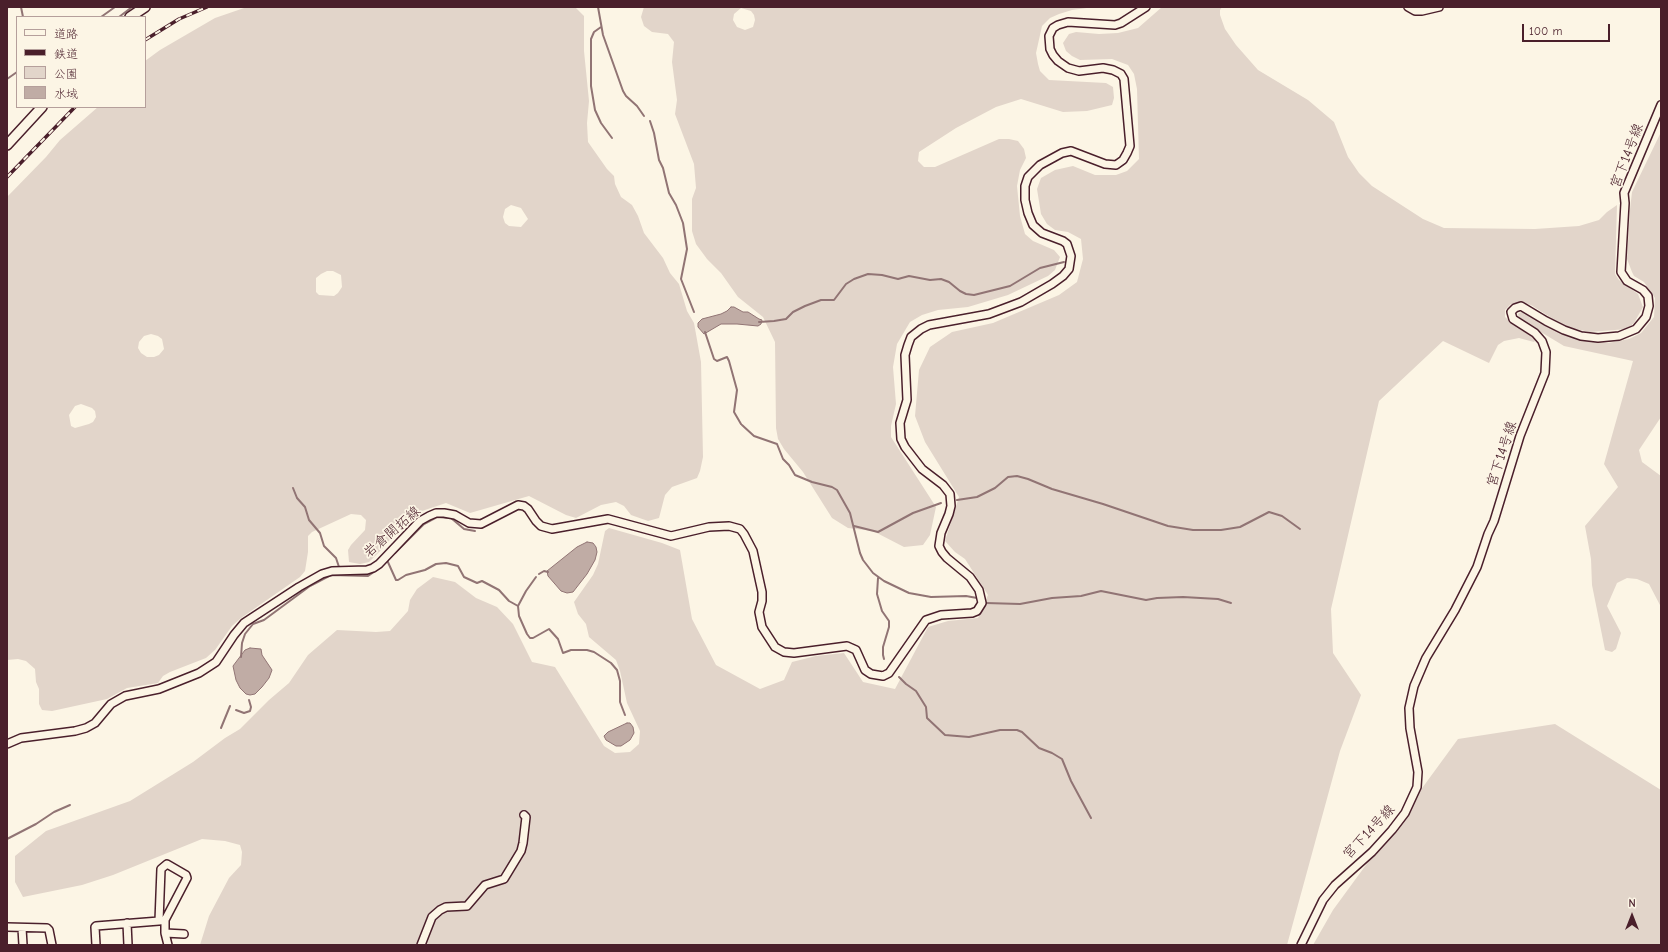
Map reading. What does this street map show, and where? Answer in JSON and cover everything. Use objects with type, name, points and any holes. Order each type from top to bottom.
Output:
[{"type":"main road","points":[[132,16],[145,7]]},
{"type":"main road","points":[[7,145],[41,108]]},
{"type":"street","name":"岩倉開拓線","points":[[7,744],[22,738],[75,731],[86,728],[95,723],[110,704],[125,696],[158,689],[199,673],[216,662],[244,623],[299,587],[322,574],[332,571],[367,570],[373,568],[379,564],[420,521],[429,516],[436,513],[444,513],[455,516],[469,524],[481,524],[518,505],[524,506],[528,509],[541,526],[552,529],[608,519],[671,536],[710,527],[729,526],[740,529],[753,551],[762,592],[762,601],[759,612],[762,627],[775,647],[784,652],[794,653],[840,647],[852,647],[856,650],[865,670],[871,674],[883,676],[889,673],[926,620],[941,615],[972,613],[977,610],[982,603],[979,590],[970,577],[947,558],[939,546],[941,534],[951,506],[950,494],[943,485],[922,469],[905,447],[901,439],[900,423],[907,400],[905,356],[908,345],[912,337],[921,329],[929,325],[989,314],[1021,302],[1052,284],[1063,276],[1069,269],[1071,256],[1067,244],[1042,233],[1033,225],[1025,200],[1025,186],[1028,177],[1040,165],[1062,153],[1072,151],[1105,164],[1116,165],[1123,160],[1128,153],[1130,146],[1124,79],[1121,74],[1103,68],[1079,71],[1068,68],[1058,61],[1053,55],[1050,49],[1049,36],[1053,28],[1058,24],[1068,22],[1115,25],[1121,23],[1146,7]]},
{"type":"street","points":[[1408,7],[1415,11],[1422,11],[1439,7]]},
{"type":"street","name":"宮下14号線","points":[[1301,945],[1323,900],[1335,886],[1372,852],[1392,830],[1405,814],[1417,787],[1418,772],[1410,728],[1409,708],[1414,686],[1426,658],[1455,610],[1477,567],[1520,436],[1545,373],[1546,352],[1542,341],[1535,333],[1513,319],[1511,312],[1515,308],[1521,306],[1564,330],[1581,336],[1598,338],[1619,336],[1636,329],[1646,317],[1649,306],[1648,296],[1642,290],[1627,281],[1621,272],[1625,202],[1624,193],[1661,105]]},
{"type":"street","points":[[421,945],[432,917],[440,910],[446,907],[467,906],[485,885],[504,880],[521,852],[526,817],[524,815]]},
{"type":"street","points":[[162,921],[187,878],[186,875],[167,864],[161,869],[162,921],[168,945]]},
{"type":"street","points":[[96,945],[96,926],[162,921]]},
{"type":"street","points":[[127,924],[128,945]]},
{"type":"street","points":[[7,928],[47,928],[49,930],[52,945]]},
{"type":"street","points":[[22,928],[23,945]]},
{"type":"street","points":[[165,933],[184,934]]},
{"type":"green space","points":[[247,7],[575,7],[584,16],[584,51],[589,101],[587,123],[588,142],[607,169],[614,176],[615,184],[621,197],[632,205],[644,233],[663,258],[670,273],[679,284],[687,311],[694,323],[701,362],[703,457],[697,478],[672,487],[665,495],[659,518],[648,521],[631,515],[624,506],[616,502],[601,505],[576,518],[566,515],[529,496],[470,513],[446,503],[419,512],[400,528],[369,562],[360,564],[349,562],[348,550],[365,530],[366,520],[361,515],[351,514],[312,532],[308,536],[308,552],[305,571],[300,577],[241,618],[232,626],[215,650],[206,658],[170,672],[163,676],[158,683],[127,688],[107,699],[52,711],[42,710],[39,704],[39,689],[36,682],[35,669],[26,661],[18,659],[7,660],[7,197],[46,157],[60,140],[97,108],[146,108],[146,60],[160,50],[215,18]],"holes":[[[511,205],[521,208],[528,219],[521,227],[509,226],[505,223],[503,217],[505,209]],[[327,271],[333,271],[341,275],[342,287],[334,296],[319,295],[316,292],[316,278]],[[151,334],[162,339],[164,349],[159,355],[147,357],[141,353],[138,348],[139,342],[144,336]],[[81,404],[92,408],[95,411],[96,417],[93,422],[75,428],[71,426],[69,415],[75,406]]]},
{"type":"green space","points":[[644,7],[1094,7],[1072,10],[1059,14],[1050,18],[1042,26],[1036,53],[1038,64],[1040,71],[1049,80],[1106,83],[1113,87],[1114,98],[1112,105],[1087,111],[1063,112],[1021,99],[996,107],[956,128],[919,152],[918,161],[924,167],[935,167],[999,139],[1018,141],[1024,149],[1026,158],[1020,170],[1017,186],[1020,216],[1025,234],[1033,241],[1054,250],[1060,257],[1055,270],[1048,276],[1008,295],[968,307],[938,310],[922,315],[910,322],[897,344],[893,367],[896,404],[891,426],[891,437],[936,507],[930,535],[923,545],[904,547],[873,531],[848,528],[832,518],[803,472],[784,449],[778,439],[776,428],[775,342],[763,317],[738,297],[721,273],[707,259],[696,244],[692,231],[692,199],[696,188],[694,164],[675,114],[677,100],[672,62],[674,42],[668,34],[652,32],[644,26],[641,17]],"holes":[[[741,8],[751,11],[755,20],[753,27],[745,30],[737,27],[733,20],[734,14]]]},
{"type":"green space","points":[[1162,7],[1222,7],[1220,10],[1220,15],[1225,29],[1236,45],[1258,70],[1308,100],[1334,122],[1348,157],[1359,173],[1372,186],[1423,219],[1444,228],[1535,229],[1579,226],[1599,220],[1617,205],[1615,274],[1619,280],[1638,294],[1643,307],[1634,323],[1627,329],[1590,332],[1571,328],[1531,305],[1522,303],[1511,304],[1505,310],[1505,317],[1514,325],[1533,336],[1536,339],[1534,342],[1519,338],[1504,341],[1498,345],[1489,363],[1443,341],[1379,401],[1331,609],[1333,653],[1361,695],[1340,751],[1287,945],[200,945],[209,916],[229,878],[241,865],[242,852],[240,845],[225,841],[202,839],[113,875],[82,885],[23,897],[15,882],[15,856],[46,831],[130,801],[193,762],[225,738],[240,729],[269,700],[289,683],[308,655],[337,630],[376,632],[390,631],[408,611],[410,600],[417,589],[433,577],[455,582],[476,598],[497,607],[513,624],[532,662],[555,667],[604,746],[615,753],[630,752],[639,744],[640,731],[627,703],[616,660],[589,637],[586,624],[578,614],[574,602],[593,575],[598,564],[605,531],[609,528],[662,543],[680,550],[692,619],[716,665],[760,689],[784,680],[792,662],[816,656],[844,653],[863,682],[895,689],[928,627],[948,621],[978,618],[988,595],[965,559],[955,552],[945,541],[959,497],[925,442],[915,416],[919,370],[930,347],[952,332],[993,323],[1059,295],[1077,282],[1083,259],[1081,239],[1068,232],[1055,230],[1047,224],[1041,214],[1037,189],[1041,178],[1055,170],[1073,166],[1095,175],[1116,175],[1127,171],[1139,159],[1137,89],[1134,74],[1128,65],[1112,59],[1080,60],[1066,51],[1063,43],[1069,34],[1076,32],[1099,34],[1118,33],[1138,28]]},
{"type":"green space","points":[[1661,132],[1661,417],[1639,450],[1642,462],[1661,476],[1661,607],[1649,584],[1637,579],[1627,578],[1617,583],[1607,606],[1621,633],[1616,649],[1612,652],[1605,650],[1592,585],[1591,559],[1585,526],[1618,487],[1604,464],[1633,361],[1564,346],[1526,323],[1519,317],[1518,314],[1524,311],[1547,326],[1563,334],[1583,340],[1608,343],[1629,339],[1641,333],[1654,317],[1655,298],[1644,282],[1634,276],[1627,259],[1632,192]]},
{"type":"green space","points":[[1555,724],[1661,790],[1661,945],[1313,945],[1333,910],[1458,739]]},
{"type":"water","points":[[731,307],[743,312],[748,312],[762,320],[761,324],[758,326],[721,324],[704,334],[698,327],[698,323],[702,319],[721,314]]},
{"type":"water","points":[[587,542],[593,543],[596,547],[597,552],[595,560],[587,574],[573,592],[567,593],[561,591],[548,576],[547,571],[577,547]]},
{"type":"water","points":[[250,648],[261,649],[262,655],[272,670],[269,678],[262,687],[255,694],[250,695],[246,694],[240,688],[236,680],[233,666],[245,650]]},
{"type":"water","points":[[630,723],[633,727],[634,733],[630,740],[621,746],[616,746],[606,740],[604,736],[608,732]]},
{"type":"waterway","points":[[21,7],[23,16]]},
{"type":"waterway","points":[[102,16],[115,7]]},
{"type":"waterway","points":[[120,16],[132,7]]},
{"type":"waterway","points":[[598,7],[603,35],[623,91],[644,116]]},
{"type":"waterway","points":[[601,27],[594,32],[591,39],[591,86],[595,110],[601,123],[612,138]]},
{"type":"waterway","points":[[7,79],[16,73]]},
{"type":"waterway","points":[[650,121],[659,160],[663,168],[669,193],[676,205],[683,223],[687,249],[681,279],[694,312]]},
{"type":"waterway","points":[[759,322],[786,319],[793,312],[805,306],[821,300],[834,300],[846,284],[854,279],[868,274],[882,275],[898,279],[909,276],[930,280],[941,279],[949,282],[966,294],[974,295],[1010,286],[1040,268],[1064,262]]},
{"type":"waterway","points":[[705,332],[714,359],[717,361],[727,357],[729,361],[737,390],[734,412],[741,424]]},
{"type":"waterway","points":[[742,425],[754,436],[777,444],[783,459],[795,475],[837,490],[850,513],[863,560],[873,573],[884,581],[909,593],[931,597],[966,596],[977,598]]},
{"type":"waterway","points":[[957,500],[977,497],[995,488],[1008,477],[1017,476],[1052,489],[1103,504],[1168,526],[1193,530],[1221,530],[1240,527],[1269,512],[1282,516],[1300,529]]},
{"type":"waterway","points":[[293,488],[297,498],[305,507],[309,520],[320,533],[324,546],[336,558],[339,567]]},
{"type":"waterway","points":[[854,526],[878,532],[913,513],[941,503]]},
{"type":"waterway","points":[[395,553],[424,524],[437,517],[451,518],[464,529],[475,531]]},
{"type":"waterway","points":[[387,560],[396,580],[406,575],[425,570],[436,564],[446,563],[458,566],[464,577],[477,583],[482,581],[499,590],[509,601],[518,606]]},
{"type":"waterway","points":[[241,657],[242,643],[245,634],[253,624],[264,620],[310,586],[331,575],[368,576],[381,567]]},
{"type":"waterway","points":[[539,574],[544,571],[548,572]]},
{"type":"waterway","points":[[536,577],[518,606],[519,616],[527,634],[530,638],[533,638],[549,629],[558,639],[563,653],[571,650],[587,650],[594,652],[611,663],[617,670],[620,681],[620,702],[625,715]]},
{"type":"waterway","points":[[878,578],[877,594],[882,611],[889,621],[889,627],[883,647],[884,659]]},
{"type":"waterway","points":[[986,603],[1020,604],[1052,598],[1081,596],[1101,591],[1146,600],[1183,597],[1218,599],[1231,603]]},
{"type":"waterway","points":[[899,677],[916,691],[926,707],[927,718],[945,735],[969,737],[1000,730],[1017,730],[1022,732],[1039,748],[1062,759],[1071,781],[1091,818]]},
{"type":"waterway","points":[[236,710],[244,713],[250,711],[251,707],[249,700]]},
{"type":"waterway","points":[[221,728],[230,706]]},
{"type":"waterway","points":[[7,839],[36,824],[54,812],[70,805]]},
{"type":"railway","points":[[146,39],[179,19],[207,7]]},
{"type":"railway","points":[[7,177],[74,108]]}]
